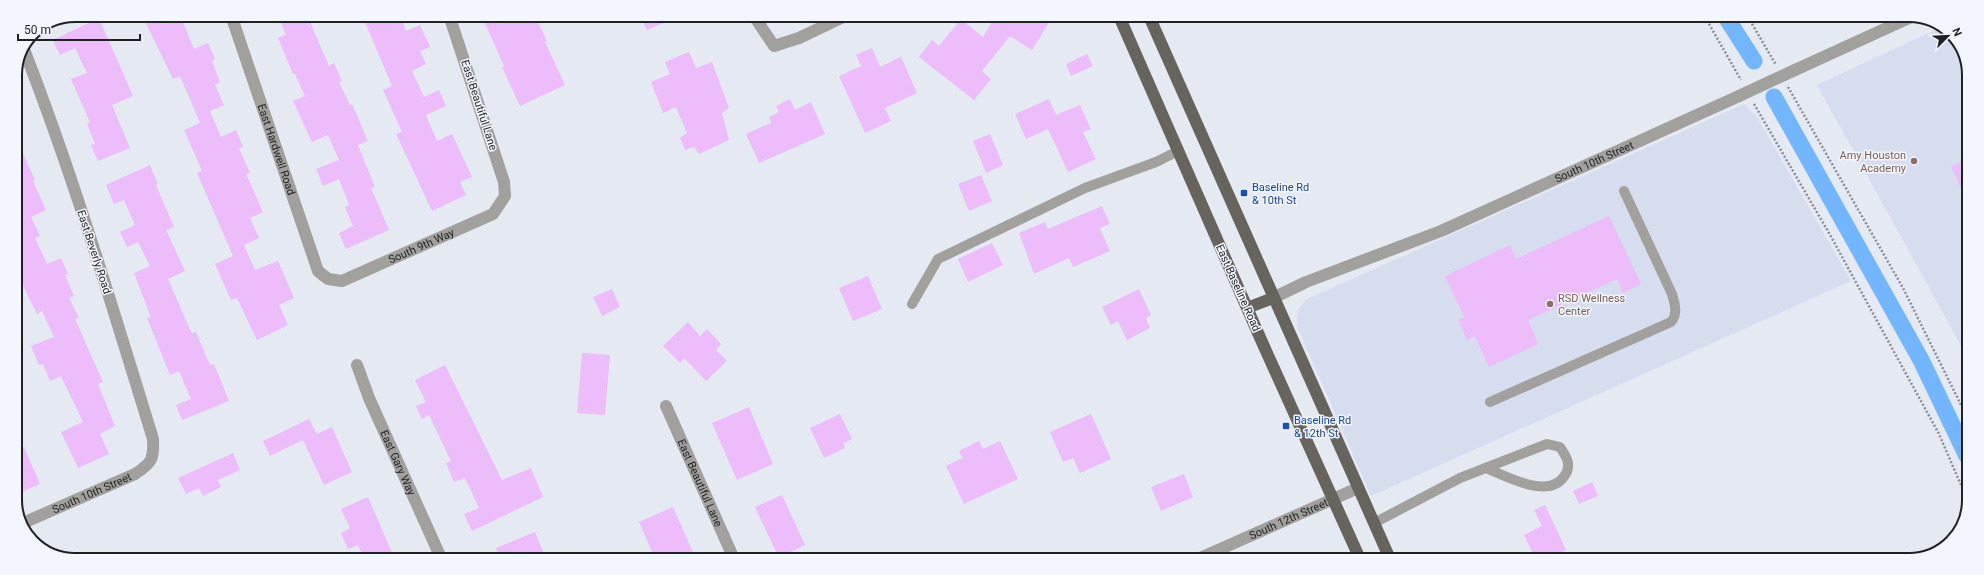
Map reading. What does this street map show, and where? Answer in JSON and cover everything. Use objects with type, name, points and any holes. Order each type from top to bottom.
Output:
[{"type":"main road","name":"East Baseline Road","points":[[1122,22],[1247,308],[1357,553]]},
{"type":"main road","points":[[1152,22],[1387,553]]},
{"type":"main road","points":[[1247,308],[1273,298]]},
{"type":"street","name":"East Hardwell Road","points":[[233,22],[310,252],[318,271],[328,279]]},
{"type":"street","name":"East Beautiful Lane","points":[[451,22],[504,182],[505,196]]},
{"type":"street","points":[[758,22],[774,46],[799,38],[833,22]]},
{"type":"street","name":"South 10th Street","points":[[1273,298],[1306,282],[1441,231],[1900,22]]},
{"type":"street","name":"East Beverly Road","points":[[26,55],[46,107],[120,332],[153,439],[154,455]]},
{"type":"street","name":"South 9th Way","points":[[328,279],[342,281],[493,214],[505,196]]},
{"type":"street","name":"East Gary Way","points":[[357,366],[369,398],[439,553]]},
{"type":"street","name":"East Beautiful Lane","points":[[666,406],[731,553]]},
{"type":"street","name":"South 10th Street","points":[[27,521],[135,474],[148,466],[154,455]]},
{"type":"street","name":"South 12th Street","points":[[1212,553],[1358,488]]},
{"type":"lane","points":[[912,304],[938,259],[1084,188],[1156,162],[1178,151]]},
{"type":"lane","points":[[1490,402],[1671,322],[1675,318],[1676,306],[1672,294],[1624,191]]},
{"type":"lane","points":[[1374,523],[1460,478],[1547,444],[1560,447],[1567,458],[1569,470],[1562,480],[1549,486],[1530,486],[1486,468]]},
{"type":"path","points":[[1707,22],[1736,73]]},
{"type":"path","points":[[1751,22],[1774,60]]},
{"type":"path","points":[[1788,87],[1903,288],[1962,407]]},
{"type":"path","points":[[1755,105],[1829,233],[1939,434],[1962,487]]},
{"type":"shaded area","name":"Amy Houston Academy","points":[[1936,29],[1949,40],[1955,49],[1960,61],[1962,72],[1962,347],[1817,85]]},
{"type":"shaded area","name":"RSD Wellness Center","points":[[1744,104],[1757,117],[1851,281],[1371,496],[1297,326],[1298,310],[1307,299]]},
{"type":"building","points":[[91,22],[101,22],[133,96],[112,105],[130,148],[98,161],[91,145],[95,144],[87,124],[90,122],[71,79],[87,73],[75,48],[60,55],[53,40]]},
{"type":"building","points":[[145,22],[183,22],[194,49],[208,43],[215,59],[212,61],[220,82],[215,85],[224,105],[210,111],[221,137],[236,130],[243,147],[239,148],[250,173],[246,174],[263,212],[250,218],[259,238],[244,245],[255,270],[278,261],[294,298],[279,305],[288,325],[257,340],[237,298],[231,300],[215,264],[233,256],[197,173],[202,171],[184,130],[200,123],[180,76],[173,79]]},
{"type":"building","points":[[281,22],[310,22],[329,66],[334,63],[342,81],[339,82],[350,105],[352,104],[368,141],[358,145],[375,187],[371,188],[389,230],[346,249],[339,233],[353,226],[345,207],[349,205],[339,179],[323,186],[316,169],[339,160],[328,135],[312,142],[293,101],[305,96],[295,74],[293,74],[278,38],[286,35]]},
{"type":"building","points":[[365,22],[403,22],[406,31],[420,25],[430,47],[420,51],[426,64],[412,71],[424,97],[439,90],[446,106],[426,115],[437,141],[452,134],[472,177],[460,182],[466,195],[432,211],[396,134],[402,132],[383,90],[392,86]]},
{"type":"building","points":[[484,22],[538,22],[547,41],[545,42],[565,85],[520,106],[502,67],[504,66]]},
{"type":"building","points":[[643,22],[666,22],[647,30]]},
{"type":"building","points":[[959,22],[965,22],[983,37],[992,22],[1049,22],[1032,50],[1010,36],[982,71],[991,79],[974,100],[919,57],[932,40],[939,46]]},
{"type":"building","points":[[872,48],[880,67],[901,57],[917,93],[885,108],[891,121],[865,133],[839,76],[861,66],[856,55]]},
{"type":"building","points":[[689,52],[696,68],[712,62],[729,108],[722,113],[729,140],[699,154],[694,147],[685,150],[680,138],[687,133],[676,107],[663,113],[651,82],[670,74],[665,62]]},
{"type":"building","points":[[1087,54],[1093,66],[1071,76],[1066,64]]},
{"type":"building","points":[[790,99],[795,110],[811,102],[825,134],[759,163],[746,134],[771,123],[769,117],[779,112],[776,106]]},
{"type":"building","points":[[1049,99],[1056,115],[1080,105],[1091,129],[1083,132],[1096,159],[1068,172],[1048,129],[1026,139],[1015,114]]},
{"type":"building","points":[[990,134],[1003,165],[986,173],[973,141]]},
{"type":"building","points":[[22,151],[46,210],[31,217],[40,236],[35,238],[47,264],[61,258],[68,274],[65,275],[74,296],[69,298],[79,318],[75,319],[103,382],[98,384],[115,426],[100,434],[109,454],[78,468],[61,432],[83,422],[61,376],[50,381],[43,364],[39,365],[31,346],[54,337],[42,311],[37,314],[22,284]]},
{"type":"building","points":[[1962,161],[1962,191],[1951,166]]},
{"type":"building","points":[[150,165],[158,184],[156,185],[174,227],[166,230],[185,271],[168,279],[192,334],[196,332],[210,365],[214,364],[229,401],[182,420],[176,405],[191,399],[179,371],[170,375],[147,318],[151,317],[134,273],[150,266],[138,242],[127,247],[120,232],[135,225],[124,200],[114,204],[106,185]]},
{"type":"building","points":[[981,175],[992,201],[969,211],[958,184]]},
{"type":"building","points":[[1102,206],[1110,224],[1100,228],[1110,251],[1073,267],[1069,258],[1034,274],[1019,233],[1045,222],[1048,229]]},
{"type":"building","points":[[1609,216],[1641,284],[1623,293],[1617,279],[1528,320],[1538,344],[1489,367],[1475,336],[1467,340],[1458,320],[1464,317],[1445,276],[1510,245],[1516,259]]},
{"type":"building","points":[[992,243],[1003,265],[968,282],[958,259]]},
{"type":"building","points":[[868,276],[882,309],[853,321],[839,288]]},
{"type":"building","points":[[612,289],[620,307],[602,316],[593,297]]},
{"type":"building","points":[[1139,289],[1151,315],[1146,318],[1150,328],[1127,340],[1118,321],[1111,325],[1102,307]]},
{"type":"building","points":[[688,322],[700,336],[707,329],[721,344],[716,350],[727,361],[706,381],[684,358],[680,363],[663,346]]},
{"type":"building","points":[[582,353],[610,355],[605,415],[577,413]]},
{"type":"building","points":[[445,365],[502,480],[531,468],[543,497],[472,531],[464,514],[479,508],[465,478],[454,482],[446,463],[451,461],[429,415],[422,419],[416,406],[426,402],[415,380]]},
{"type":"building","points":[[749,407],[773,464],[737,480],[712,423]]},
{"type":"building","points":[[840,414],[852,439],[843,443],[845,448],[824,458],[810,428]]},
{"type":"building","points":[[1091,414],[1111,459],[1080,473],[1073,458],[1063,462],[1050,432]]},
{"type":"building","points":[[309,419],[317,434],[332,427],[352,472],[324,485],[303,440],[270,456],[263,441]]},
{"type":"building","points":[[979,441],[983,449],[1000,441],[1018,479],[964,504],[946,466],[963,458],[959,451]]},
{"type":"building","points":[[24,447],[40,484],[22,492],[22,448]]},
{"type":"building","points":[[233,453],[240,470],[218,480],[221,487],[203,496],[199,488],[186,494],[178,478]]},
{"type":"building","points":[[1184,474],[1193,497],[1161,511],[1151,487]]},
{"type":"building","points":[[1592,482],[1598,496],[1579,504],[1573,491]]},
{"type":"building","points":[[782,495],[805,545],[789,553],[777,553],[755,507]]},
{"type":"building","points":[[368,497],[392,553],[362,553],[358,545],[348,549],[341,533],[350,528],[341,509]]},
{"type":"building","points":[[1545,505],[1566,550],[1560,553],[1533,553],[1524,535],[1542,526],[1534,510]]},
{"type":"building","points":[[673,507],[693,553],[652,553],[639,522]]},
{"type":"building","points":[[535,532],[544,553],[498,553],[496,548]]},
{"type":"waterway","points":[[1729,22],[1754,61]]},
{"type":"waterway","points":[[1774,97],[1921,360],[1962,446]]},
{"type":"place","name":"Amy Houston Academy","points":[[1914,161]]},
{"type":"place","name":"Baseline Rd & 10th St","points":[[1244,193]]},
{"type":"place","name":"RSD Wellness Center","points":[[1550,304]]},
{"type":"place","name":"Baseline Rd & 12th St","points":[[1286,426]]}]
